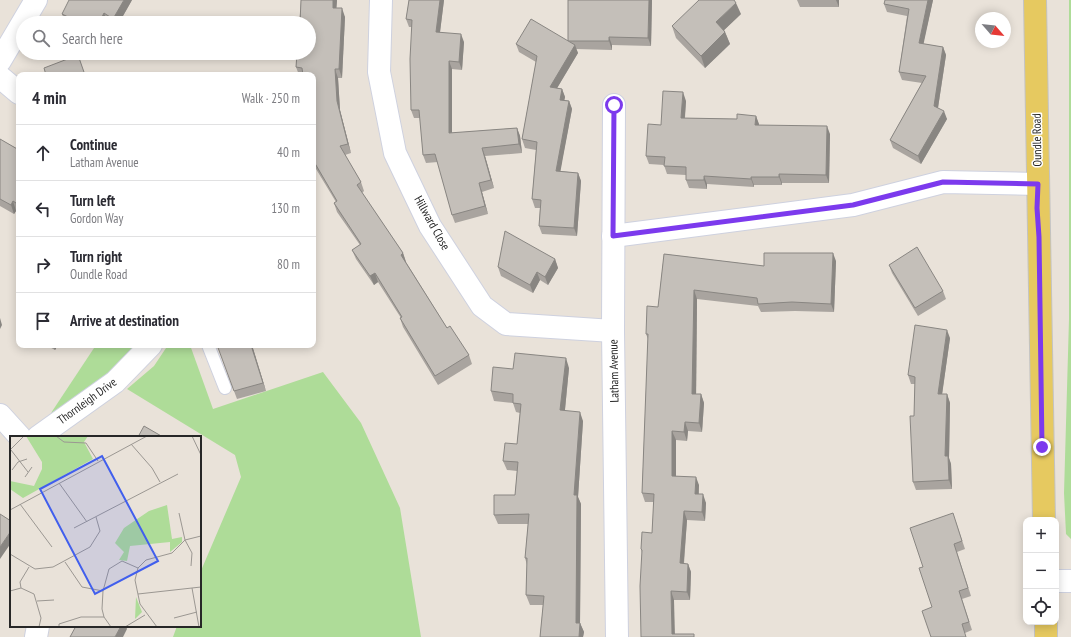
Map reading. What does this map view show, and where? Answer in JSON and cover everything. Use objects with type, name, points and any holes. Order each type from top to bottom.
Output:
[{"type":"main road","name":"Oundle Road","points":[[1035,0],[1038,184],[1037,208],[1039,237],[1044,517]]},
{"type":"main road","points":[[1046,625],[1046,637]]},
{"type":"street","points":[[27,16],[36,0]]},
{"type":"street","name":"Hillward Close","points":[[381,0],[379,72],[395,153],[430,226],[482,306],[506,324],[613,331]]},
{"type":"street","points":[[0,61],[16,34]]},
{"type":"street","points":[[0,77],[16,90]]},
{"type":"street","name":"Latham Avenue","points":[[614,105],[613,331],[617,637]]},
{"type":"street","points":[[613,236],[853,205],[943,182],[1038,184]]},
{"type":"street","name":"Thornleigh Drive","points":[[39,436],[115,382],[148,348]]},
{"type":"street","points":[[0,415],[19,436]]},
{"type":"street","points":[[1059,581],[1071,581]]},
{"type":"street","points":[[36,637],[38,627]]},
{"type":"lane","points":[[209,348],[225,388]]},
{"type":"green space","points":[[1069,0],[1071,0],[1071,539],[1066,534],[1064,493],[1069,319]]},
{"type":"green space","points":[[94,348],[134,348],[98,384],[76,399],[51,413]]},
{"type":"green space","points":[[166,348],[191,348],[213,409],[323,372],[361,423],[400,508],[421,637],[173,637],[177,627],[201,627],[201,571],[241,477],[235,455],[127,389],[154,366]]},
{"type":"building","points":[[69,0],[124,0],[115,16],[108,16],[104,13],[102,16],[66,16],[62,14]]},
{"type":"building","points":[[301,0],[333,0],[333,8],[342,8],[339,69],[335,69],[337,101],[348,144],[340,146],[361,182],[357,185],[403,253],[401,255],[447,328],[450,326],[469,355],[435,376],[375,273],[370,276],[352,250],[361,244],[334,203],[337,201],[316,165],[316,72],[303,72],[302,68],[296,67],[296,60],[316,60],[316,16],[300,16]]},
{"type":"building","points":[[409,0],[440,0],[436,32],[461,34],[459,62],[449,61],[449,133],[517,128],[519,144],[482,148],[491,180],[479,183],[485,206],[452,215],[435,154],[423,155],[419,110],[411,110],[410,59],[412,20],[406,19]]},
{"type":"building","points":[[568,0],[649,0],[648,38],[609,37],[609,41],[568,41]]},
{"type":"building","points":[[699,0],[734,0],[736,3],[716,22],[725,32],[701,56],[672,26]]},
{"type":"building","points":[[885,0],[928,0],[919,43],[943,47],[934,106],[944,111],[918,156],[890,140],[926,76],[899,72],[909,9],[884,4]]},
{"type":"building","points":[[531,19],[575,45],[550,87],[562,89],[560,100],[569,101],[556,171],[578,173],[574,228],[539,226],[541,200],[532,199],[537,142],[522,139],[537,56],[516,44]]},
{"type":"building","points":[[65,60],[80,60],[84,72],[45,72],[44,68]]},
{"type":"building","points":[[663,91],[683,92],[681,118],[737,119],[737,114],[756,116],[755,125],[827,126],[826,175],[779,174],[779,177],[751,177],[751,179],[704,176],[704,180],[686,180],[686,167],[664,166],[665,157],[646,156],[648,124],[661,125]]},
{"type":"building","points":[[0,139],[16,148],[16,203],[13,201],[11,205],[0,199]]},
{"type":"building","points":[[505,231],[555,259],[545,277],[537,272],[530,285],[498,267]]},
{"type":"building","points":[[917,247],[943,291],[915,308],[889,265]]},
{"type":"building","points":[[764,253],[833,253],[831,304],[792,302],[758,304],[757,298],[694,290],[692,394],[701,394],[699,423],[685,422],[684,432],[672,431],[672,476],[696,477],[695,494],[703,494],[702,512],[684,511],[680,563],[688,564],[687,592],[671,591],[672,634],[694,634],[694,637],[641,637],[640,586],[642,532],[652,533],[654,494],[642,493],[648,334],[646,334],[647,306],[658,307],[664,254],[764,266]]},
{"type":"building","points":[[915,325],[947,330],[938,394],[947,394],[945,456],[948,456],[949,480],[913,482],[910,416],[914,416],[915,377],[908,375]]},
{"type":"building","points":[[218,348],[252,348],[263,383],[234,391]]},
{"type":"building","points":[[515,353],[566,358],[560,410],[580,412],[574,495],[577,495],[576,623],[580,623],[579,637],[540,637],[544,596],[526,595],[527,558],[525,558],[529,514],[494,515],[494,495],[515,495],[518,462],[503,461],[505,443],[517,444],[521,404],[513,403],[513,394],[491,391],[493,367],[513,369]]},
{"type":"building","points":[[144,426],[161,436],[139,436]]},
{"type":"building","points":[[953,513],[962,541],[954,544],[968,588],[959,591],[969,622],[962,624],[966,637],[931,637],[922,611],[932,607],[919,568],[923,567],[910,528]]},
{"type":"building","points":[[0,514],[10,520],[10,532],[0,547]]},
{"type":"building","points":[[75,627],[120,627],[115,637],[70,637]]},
{"type":"route","points":[[614,105],[613,236],[853,205],[943,182],[974,181],[1038,184],[1037,208],[1039,237],[1042,447]]}]
